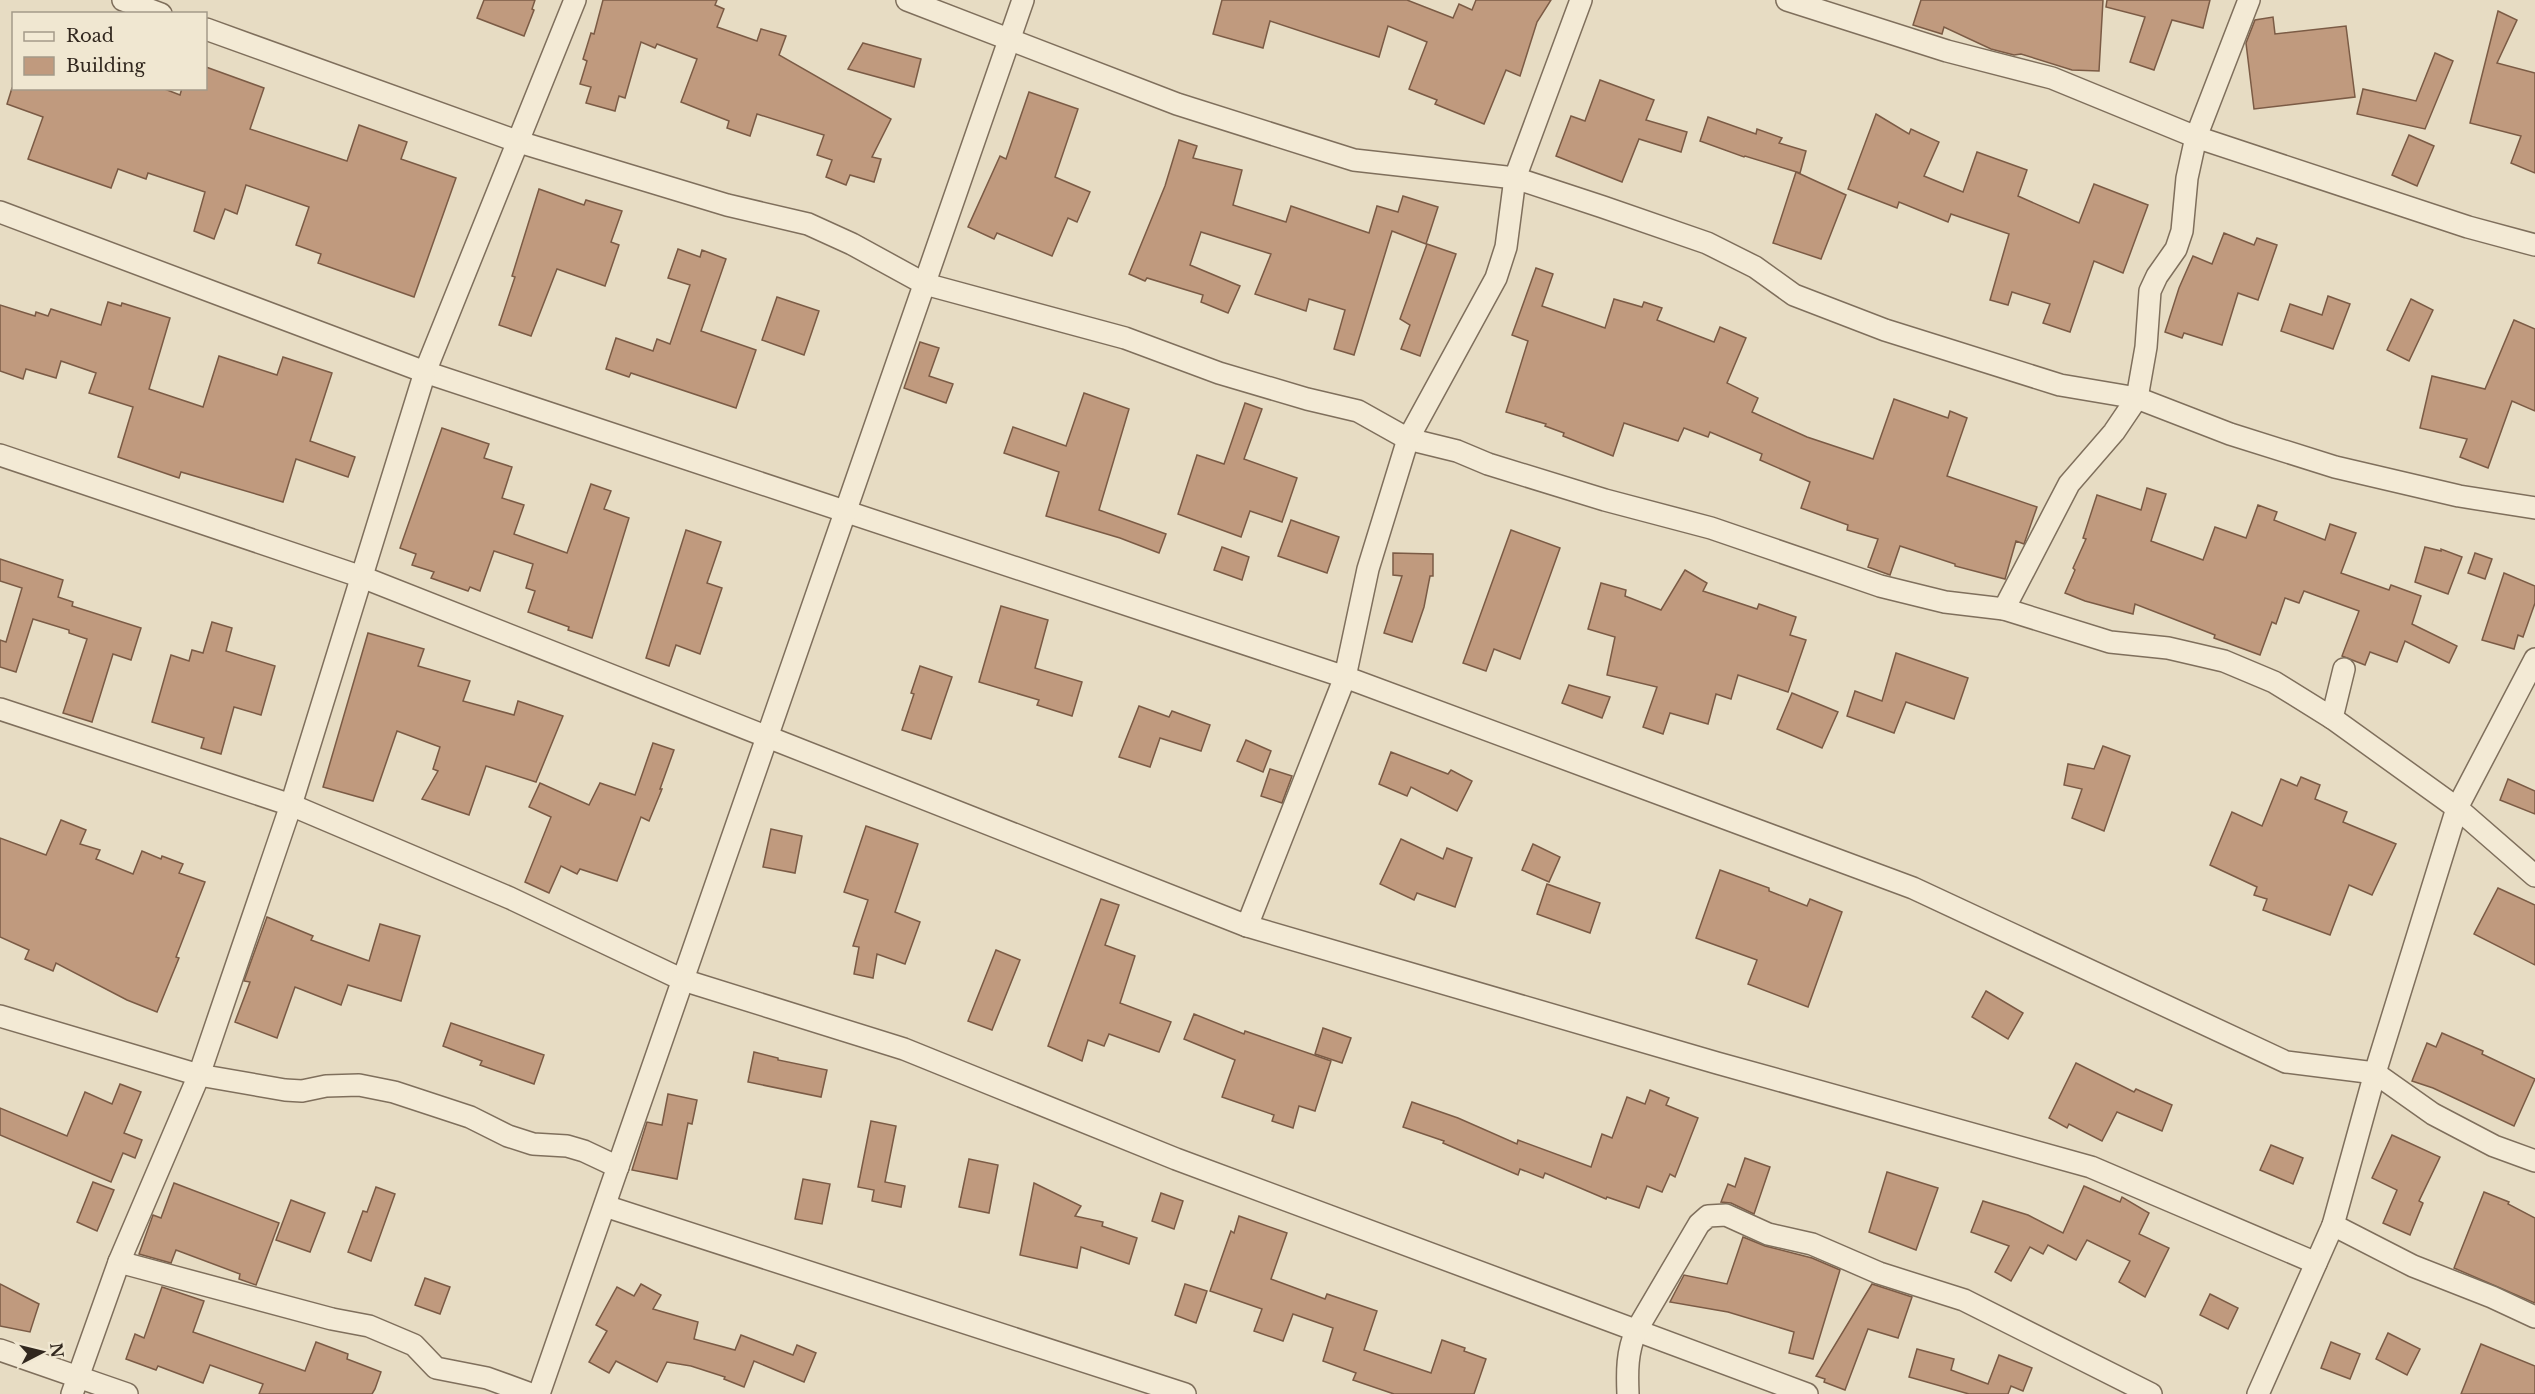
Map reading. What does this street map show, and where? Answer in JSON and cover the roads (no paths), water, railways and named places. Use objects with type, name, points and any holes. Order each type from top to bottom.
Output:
[{"type":"street","points":[[123,0],[156,12]]},
{"type":"street","points":[[75,1385],[119,1262],[199,1075],[291,805],[425,372],[575,0]]},
{"type":"street","points":[[908,0],[1177,104],[1354,160],[1515,178],[1707,243],[1755,267],[1794,295],[1885,330],[2060,385],[2137,398],[2230,434],[2335,467],[2459,496],[2535,508]]},
{"type":"street","points":[[539,1394],[1023,0]]},
{"type":"street","points":[[1247,926],[1345,677],[1368,569],[1408,439],[1496,278],[1506,247],[1515,178],[1581,0]]},
{"type":"street","points":[[1787,0],[1947,51],[2052,78],[2196,137],[2468,226],[2535,245]]},
{"type":"street","points":[[2004,609],[2069,484],[2114,432],[2137,398],[2146,347],[2150,291],[2157,276],[2176,249],[2182,231],[2187,178],[2196,137],[2249,0]]},
{"type":"street","points":[[207,29],[519,142],[727,205],[808,224],[852,244],[924,284],[1125,338],[1218,373],[1358,411],[1408,439],[1457,452],[1488,464],[1605,500],[1711,528],[1880,586],[1945,602],[2004,609],[2110,642],[2168,648],[2224,661],[2274,682],[2332,718],[2457,808],[2535,876]]},
{"type":"street","points":[[0,212],[425,372],[1345,677],[1914,888],[2286,1062],[2375,1073],[2433,1113],[2494,1146],[2535,1161]]},
{"type":"street","points":[[0,455],[362,577],[1247,926],[1717,1063],[2091,1167],[2316,1263]]},
{"type":"street","points":[[2258,1394],[2333,1225],[2375,1073],[2457,808],[2534,663]]},
{"type":"street","points":[[2332,718],[2344,669]]},
{"type":"street","points":[[0,709],[291,805],[510,898],[683,980],[904,1049],[1176,1159],[1807,1394]]},
{"type":"street","points":[[0,1016],[199,1075],[285,1090],[302,1091],[326,1086],[359,1085],[394,1092],[470,1118],[508,1136],[533,1144],[567,1146],[584,1151],[618,1167]]},
{"type":"street","points":[[605,1206],[1185,1394]]},
{"type":"street","points":[[1628,1394],[1627,1363],[1636,1331],[1699,1224],[1708,1216],[1726,1215],[1768,1234],[1812,1244],[1879,1273],[1964,1299],[2151,1394]]},
{"type":"street","points":[[2333,1225],[2413,1266],[2492,1297],[2535,1317]]},
{"type":"street","points":[[119,1262],[332,1319],[369,1326],[414,1345],[436,1368],[488,1378],[531,1394]]},
{"type":"street","points":[[0,1350],[42,1366],[75,1385],[127,1394]]}]
